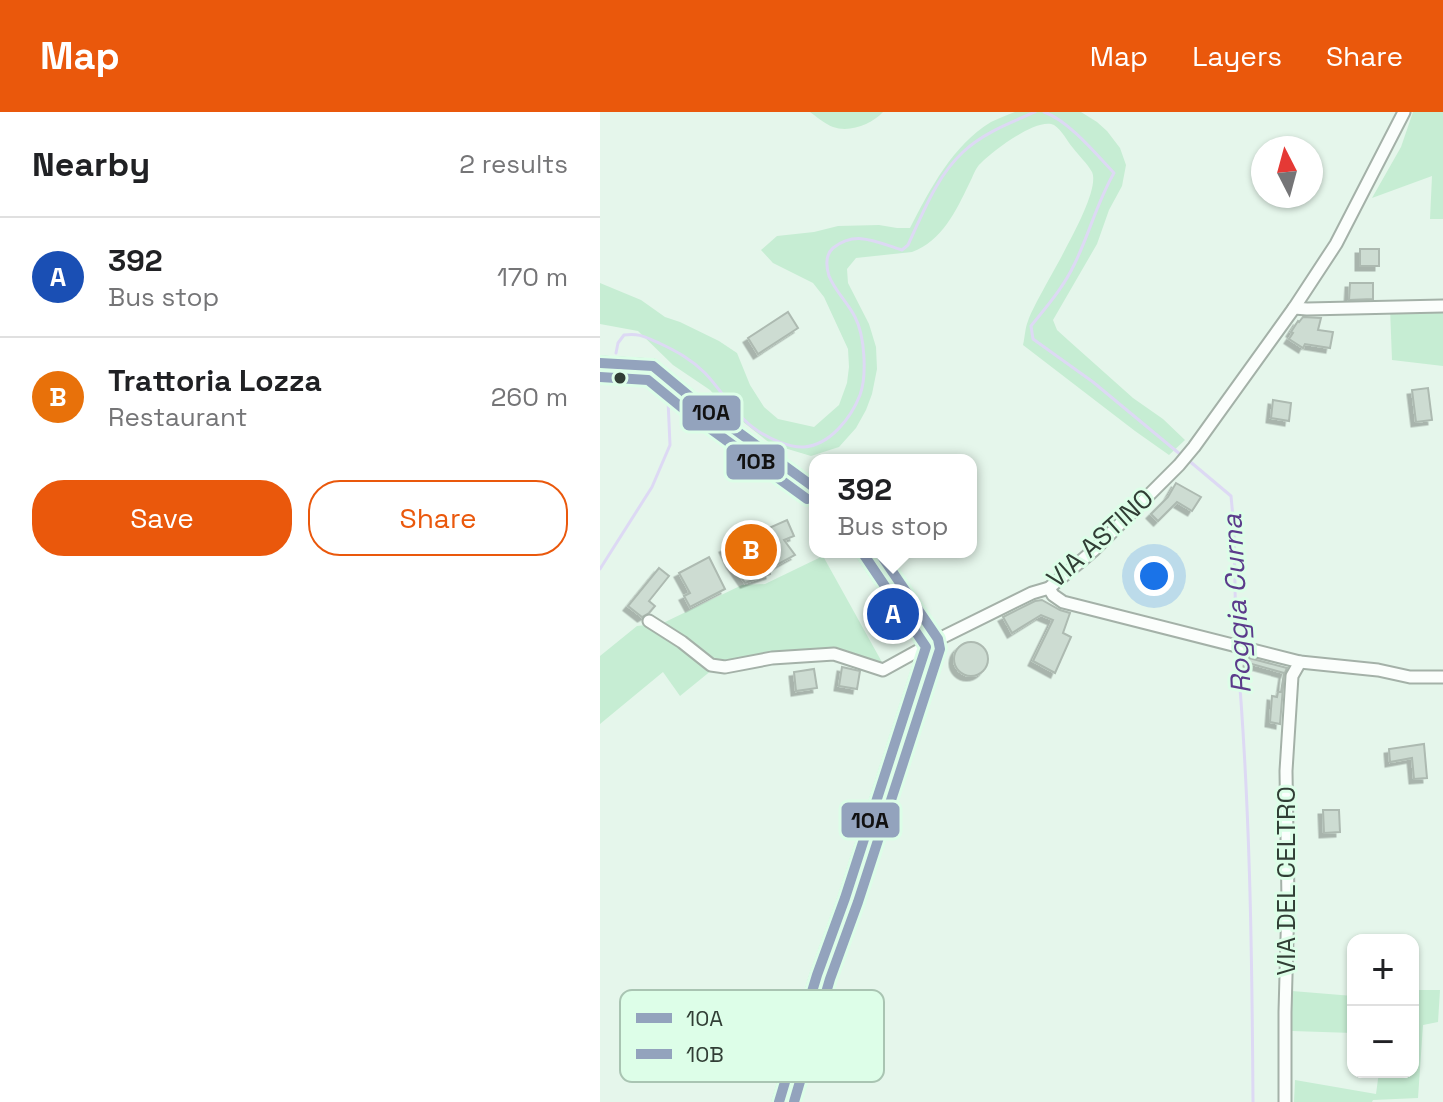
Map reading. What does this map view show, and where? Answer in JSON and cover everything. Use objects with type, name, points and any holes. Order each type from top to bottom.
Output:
[{"type":"street","name":"VIA ASTINO","points":[[649,621],[711,665],[725,667],[772,658],[834,654],[883,670],[1032,593],[1049,588],[1094,550],[1194,447],[1336,244],[1404,112]]},
{"type":"street","points":[[1294,308],[1443,306]]},
{"type":"street","points":[[600,363],[653,366],[694,400],[809,484]]},
{"type":"street","points":[[813,990],[926,647],[866,558]]},
{"type":"street","points":[[1049,588],[1063,602],[1300,662],[1378,670],[1410,677],[1443,677]]},
{"type":"street","name":"VIA DEL CELTRO","points":[[1285,1102],[1286,771],[1292,676],[1300,662]]},
{"type":"street","points":[[779,1102],[785,1082]]},
{"type":"green space","points":[[810,112],[883,112],[867,124],[840,129]]},
{"type":"green space","points":[[1015,112],[1081,112],[1107,131],[1120,148],[1126,165],[1122,186],[1109,210],[1097,244],[1053,320],[1057,330],[1068,340],[1185,440],[1169,455],[1023,345],[1034,307],[1079,222],[1093,184],[1092,172],[1054,125],[1046,124],[1027,130],[981,163],[947,224],[932,241],[912,252],[856,258],[847,269],[848,283],[869,324],[876,347],[877,369],[866,410],[856,428],[839,447],[809,455],[771,444],[728,410],[710,390],[673,365],[638,331],[600,324],[600,283],[641,300],[665,317],[719,341],[737,353],[750,385],[764,407],[778,419],[814,427],[839,405],[847,383],[848,349],[824,297],[813,283],[773,263],[761,250],[777,236],[838,226],[910,228],[934,183],[954,155],[991,122]]},
{"type":"green space","points":[[1413,112],[1443,112],[1443,219],[1430,219],[1432,176],[1372,198],[1401,147]]},
{"type":"green space","points":[[1443,306],[1443,366],[1392,360],[1390,308]]},
{"type":"green space","points":[[824,558],[883,664],[840,649],[777,653],[723,661],[680,696],[663,672],[600,724],[600,656],[637,626],[663,623],[742,585],[765,584]]},
{"type":"green space","points":[[1419,990],[1440,990],[1438,1022],[1423,1025],[1418,1098],[1372,1102],[1294,1102],[1295,1080],[1376,1094],[1378,1078],[1419,1078]]},
{"type":"green space","points":[[1292,991],[1347,996],[1347,1033],[1292,1031]]},
{"type":"building","points":[[1360,249],[1379,249],[1379,266],[1360,266]]},
{"type":"building","points":[[1350,283],[1373,283],[1373,299],[1349,300]]},
{"type":"building","points":[[788,312],[798,328],[758,354],[748,338]]},
{"type":"building","points":[[1303,317],[1321,318],[1318,330],[1333,332],[1330,348],[1305,344],[1303,348],[1289,339]]},
{"type":"building","points":[[1428,388],[1432,420],[1416,422],[1412,390]]},
{"type":"building","points":[[1273,400],[1291,403],[1289,421],[1271,418]]},
{"type":"building","points":[[1176,483],[1201,497],[1192,511],[1177,502],[1158,521],[1151,514],[1168,497]]},
{"type":"building","points":[[787,520],[794,536],[784,540],[795,555],[769,569],[770,574],[745,583],[724,548]]},
{"type":"building","points":[[709,557],[725,589],[690,607],[684,596],[690,593],[679,573]]},
{"type":"building","points":[[659,568],[669,576],[649,601],[655,606],[642,617],[628,606]]},
{"type":"building","points":[[1042,600],[1070,613],[1063,633],[1071,637],[1055,673],[1033,661],[1053,620],[1041,615],[1012,633],[1003,617]]},
{"type":"building","points":[[971,642],[983,647],[988,659],[983,671],[971,676],[959,671],[954,659],[959,647]]},
{"type":"building","points":[[1249,658],[1287,668],[1280,724],[1270,722],[1272,696],[1277,697],[1281,692],[1284,673],[1248,663]]},
{"type":"building","points":[[842,667],[860,671],[857,689],[839,686]]},
{"type":"building","points":[[814,669],[817,688],[796,691],[794,672]]},
{"type":"building","points":[[1424,744],[1427,778],[1414,779],[1412,758],[1390,762],[1389,749]]},
{"type":"building","points":[[1323,810],[1339,810],[1340,832],[1324,833]]},
{"type":"waterway","name":"Roggia Curna","points":[[616,353],[624,335],[650,339],[700,368],[743,419],[763,434],[798,447],[814,445],[831,436],[856,404],[864,367],[858,325],[829,276],[827,261],[830,251],[842,243],[858,239],[902,250],[908,245],[938,184],[963,152],[988,134],[1035,112]]},
{"type":"waterway","name":"Roggia Curna","points":[[1044,112],[1072,130],[1114,173],[1070,273],[1031,326],[1033,339],[1093,382],[1181,455]]},
{"type":"waterway","name":"Roggia Curna","points":[[600,569],[652,487],[670,445],[668,400],[662,385],[640,373]]},
{"type":"waterway","name":"Roggia Curna","points":[[1187,459],[1231,496],[1236,643]]},
{"type":"waterway","name":"Roggia Curna","points":[[1237,650],[1248,819],[1253,1102]]},
{"type":"transit line","name":"10A","points":[[600,363],[653,366],[694,400],[809,484]]},
{"type":"transit line","name":"10B","points":[[600,377],[648,380],[807,499]]},
{"type":"transit line","name":"10A","points":[[813,990],[926,647],[866,558]]},
{"type":"transit line","name":"10B","points":[[827,990],[940,649],[938,639],[883,558]]},
{"type":"transit line","name":"10A","points":[[779,1102],[785,1082]]},
{"type":"transit line","name":"10B","points":[[794,1102],[800,1082]]},
{"type":"place","name":"Trattoria Lozza","points":[[751,550]]},
{"type":"place","name":"392","points":[[893,614]]}]
